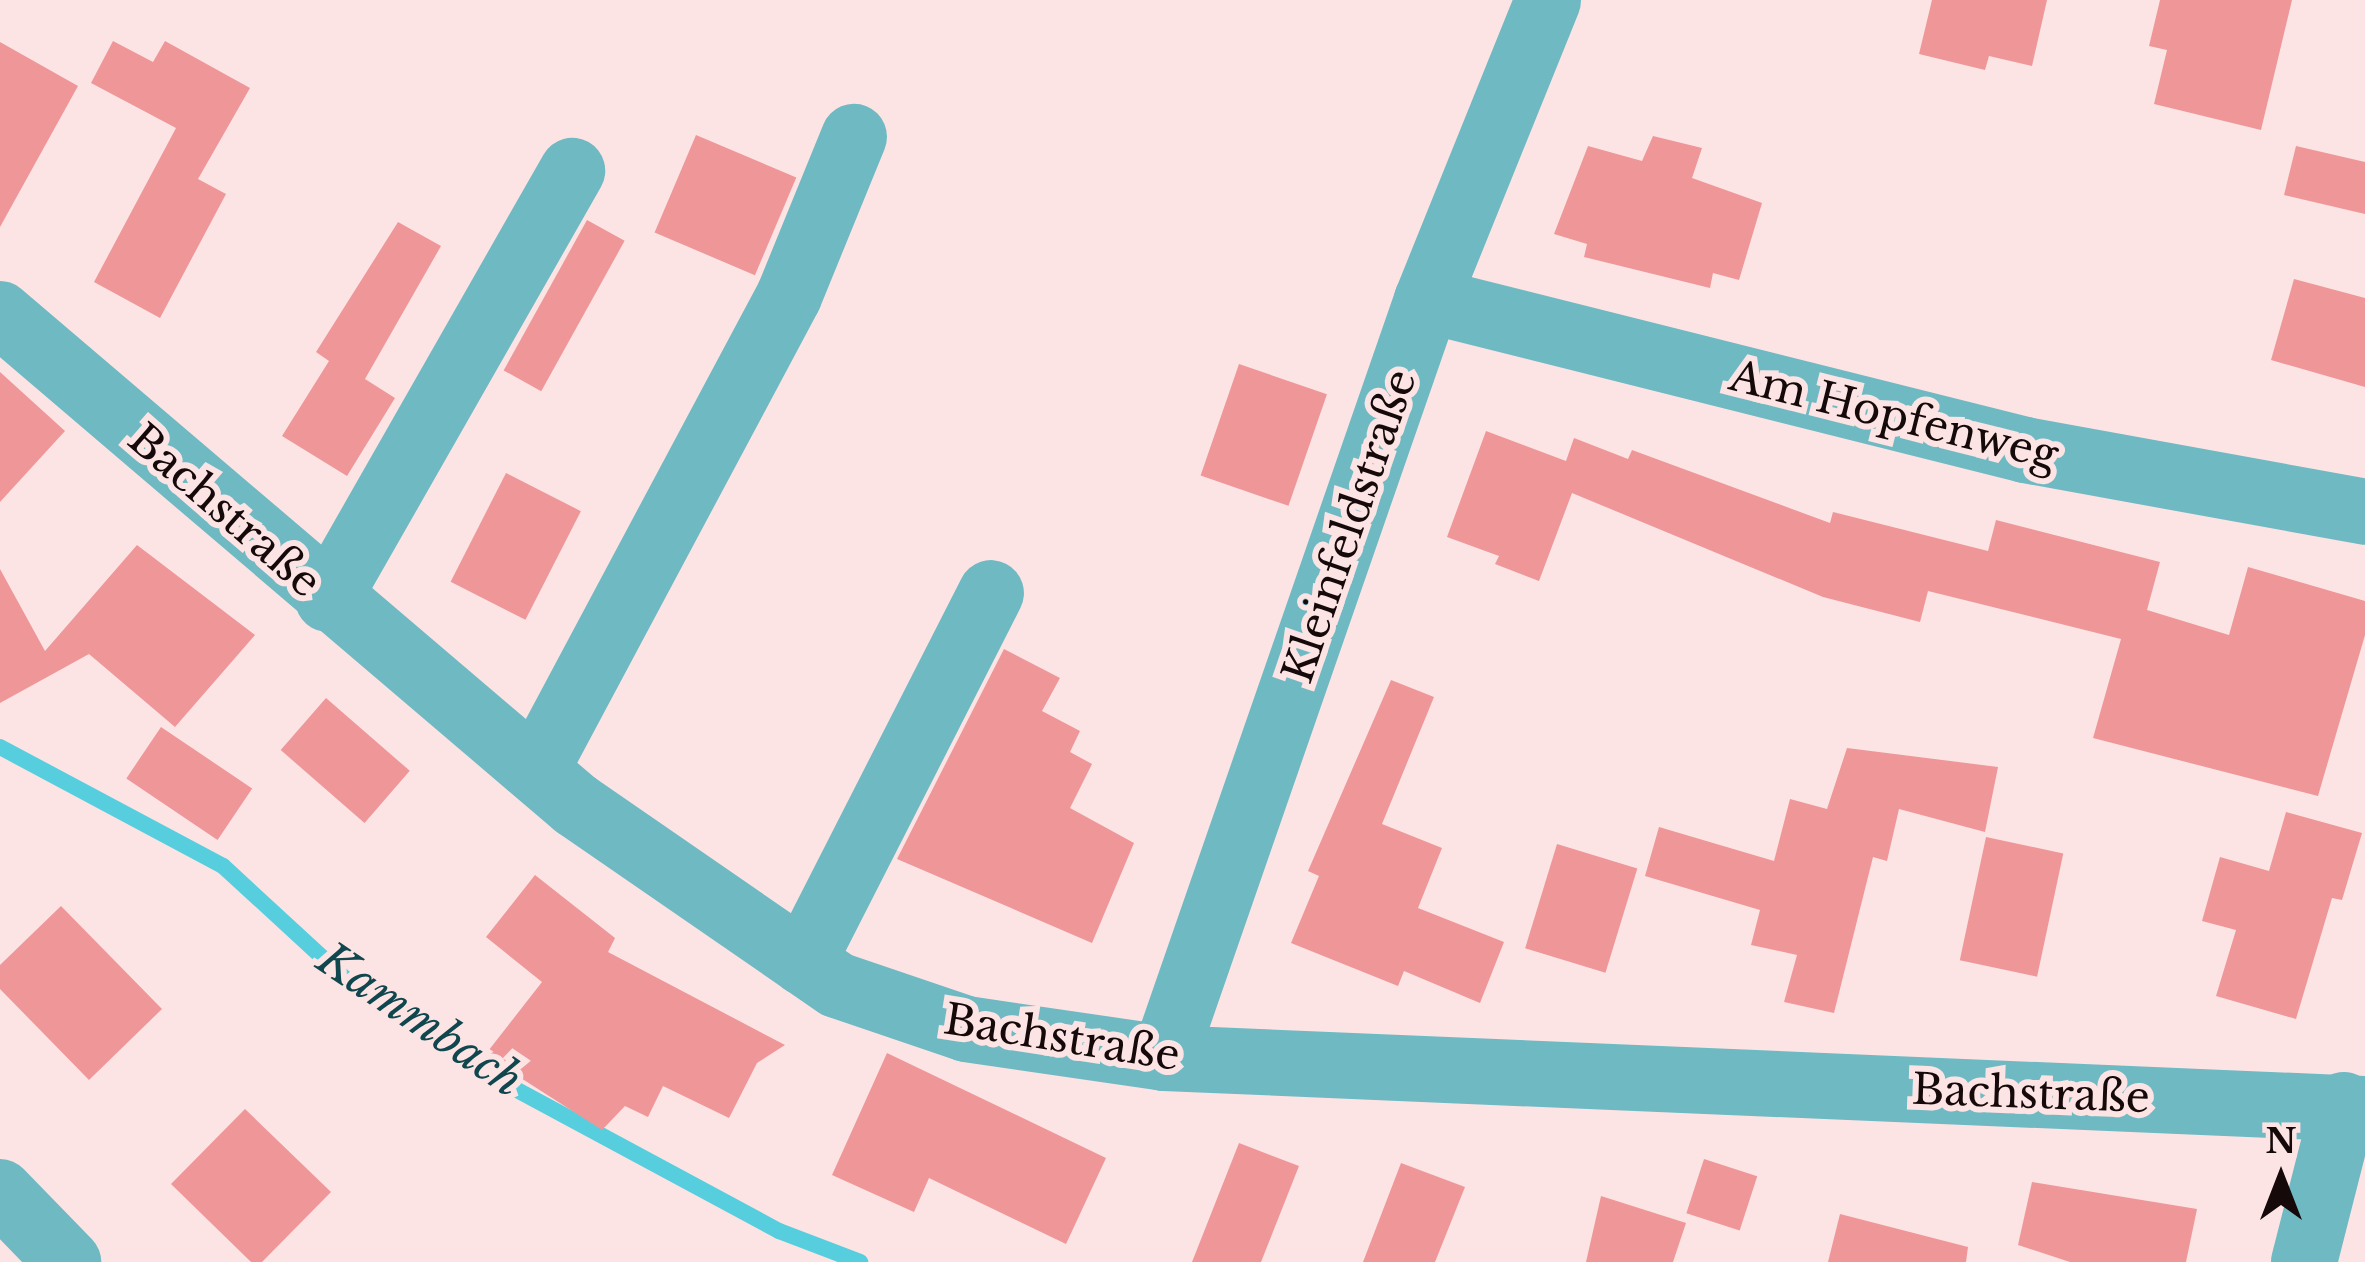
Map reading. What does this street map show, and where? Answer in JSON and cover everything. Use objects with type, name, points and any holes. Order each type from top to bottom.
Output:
[{"type":"street","name":"Kleinfeldstraße","points":[[1164,1058],[1427,300],[1548,0]]},
{"type":"street","points":[[536,770],[789,296],[854,137]]},
{"type":"street","points":[[328,599],[572,171]]},
{"type":"street","name":"Am Hopfenweg","points":[[1427,300],[2025,450],[2365,512]]},
{"type":"street","name":"Bachstraße","points":[[0,314],[328,599],[536,770],[837,985],[965,1029],[1164,1058],[2354,1107]]},
{"type":"street","points":[[803,962],[991,592]]},
{"type":"street","points":[[2304,1262],[2354,1107]]},
{"type":"street","points":[[0,1192],[68,1262]]},
{"type":"building","points":[[1932,0],[2047,0],[2032,66],[1989,56],[1985,70],[1919,54]]},
{"type":"building","points":[[2160,0],[2292,0],[2261,130],[2154,104],[2167,50],[2149,46]]},
{"type":"building","points":[[113,41],[153,62],[165,41],[250,88],[198,179],[226,194],[160,318],[94,282],[176,128],[91,83]]},
{"type":"building","points":[[0,42],[78,86],[0,227]]},
{"type":"building","points":[[696,135],[796,178],[755,275],[655,233]]},
{"type":"building","points":[[1653,136],[1702,148],[1692,178],[1762,203],[1739,280],[1713,273],[1710,288],[1584,257],[1587,244],[1554,234],[1588,146],[1642,161]]},
{"type":"building","points":[[2296,146],[2365,162],[2365,214],[2284,195]]},
{"type":"building","points":[[587,220],[625,241],[541,391],[504,370]]},
{"type":"building","points":[[398,222],[441,246],[365,379],[395,398],[347,476],[282,436],[329,361],[316,352]]},
{"type":"building","points":[[2294,279],[2365,298],[2365,387],[2271,360]]},
{"type":"building","points":[[1239,364],[1327,394],[1289,506],[1201,476]]},
{"type":"building","points":[[0,372],[65,431],[0,502]]},
{"type":"building","points":[[1486,431],[1566,461],[1574,438],[1628,459],[1632,450],[1830,523],[1833,512],[1988,551],[1996,520],[2160,562],[2147,610],[2229,635],[2248,567],[2365,601],[2365,635],[2318,796],[2093,738],[2121,639],[1928,591],[1920,622],[1823,597],[1572,493],[1539,581],[1495,564],[1499,556],[1447,537]]},
{"type":"building","points":[[506,473],[581,511],[525,620],[451,582]]},
{"type":"building","points":[[137,545],[255,635],[175,727],[89,654],[0,703],[0,569],[45,651]]},
{"type":"building","points":[[1004,649],[1060,678],[1042,711],[1080,731],[1070,752],[1092,764],[1070,808],[1134,843],[1092,943],[897,859]]},
{"type":"building","points":[[1391,680],[1434,697],[1382,824],[1442,848],[1418,908],[1504,942],[1480,1003],[1404,971],[1398,986],[1291,943],[1319,876],[1308,871]]},
{"type":"building","points":[[326,698],[410,771],[365,823],[281,750]]},
{"type":"building","points":[[161,727],[252,789],[218,840],[126,778]]},
{"type":"building","points":[[1847,748],[1998,767],[1985,832],[1899,809],[1887,861],[1873,857],[1834,1013],[1784,1002],[1797,955],[1751,945],[1760,910],[1645,876],[1659,827],[1774,861],[1790,799],[1827,809]]},
{"type":"building","points":[[2286,812],[2362,833],[2342,900],[2332,898],[2296,1019],[2216,996],[2236,930],[2202,921],[2220,857],[2269,871]]},
{"type":"building","points":[[1986,837],[2063,853],[2037,977],[1960,960]]},
{"type":"building","points":[[1557,844],[1637,869],[1605,973],[1525,948]]},
{"type":"building","points":[[535,875],[615,938],[608,952],[785,1045],[757,1063],[729,1118],[663,1086],[648,1117],[625,1106],[602,1130],[485,1055],[542,982],[486,937]]},
{"type":"building","points":[[61,906],[162,1009],[89,1080],[0,989],[0,965]]},
{"type":"building","points":[[887,1053],[1106,1158],[1066,1244],[929,1178],[914,1212],[832,1175]]},
{"type":"building","points":[[245,1109],[331,1192],[262,1262],[251,1262],[171,1184]]},
{"type":"building","points":[[1239,1143],[1299,1166],[1261,1262],[1192,1262]]},
{"type":"building","points":[[1704,1159],[1757,1176],[1740,1231],[1686,1213]]},
{"type":"building","points":[[1401,1163],[1465,1187],[1435,1262],[1363,1262]]},
{"type":"building","points":[[2032,1182],[2197,1209],[2186,1262],[2070,1262],[2018,1245]]},
{"type":"building","points":[[1601,1196],[1686,1223],[1673,1262],[1586,1262]]},
{"type":"building","points":[[1840,1214],[1968,1247],[1966,1262],[1828,1262]]},
{"type":"waterway","name":"Kammbach","points":[[0,747],[223,866],[346,979],[480,1070],[779,1231],[860,1262]]}]
